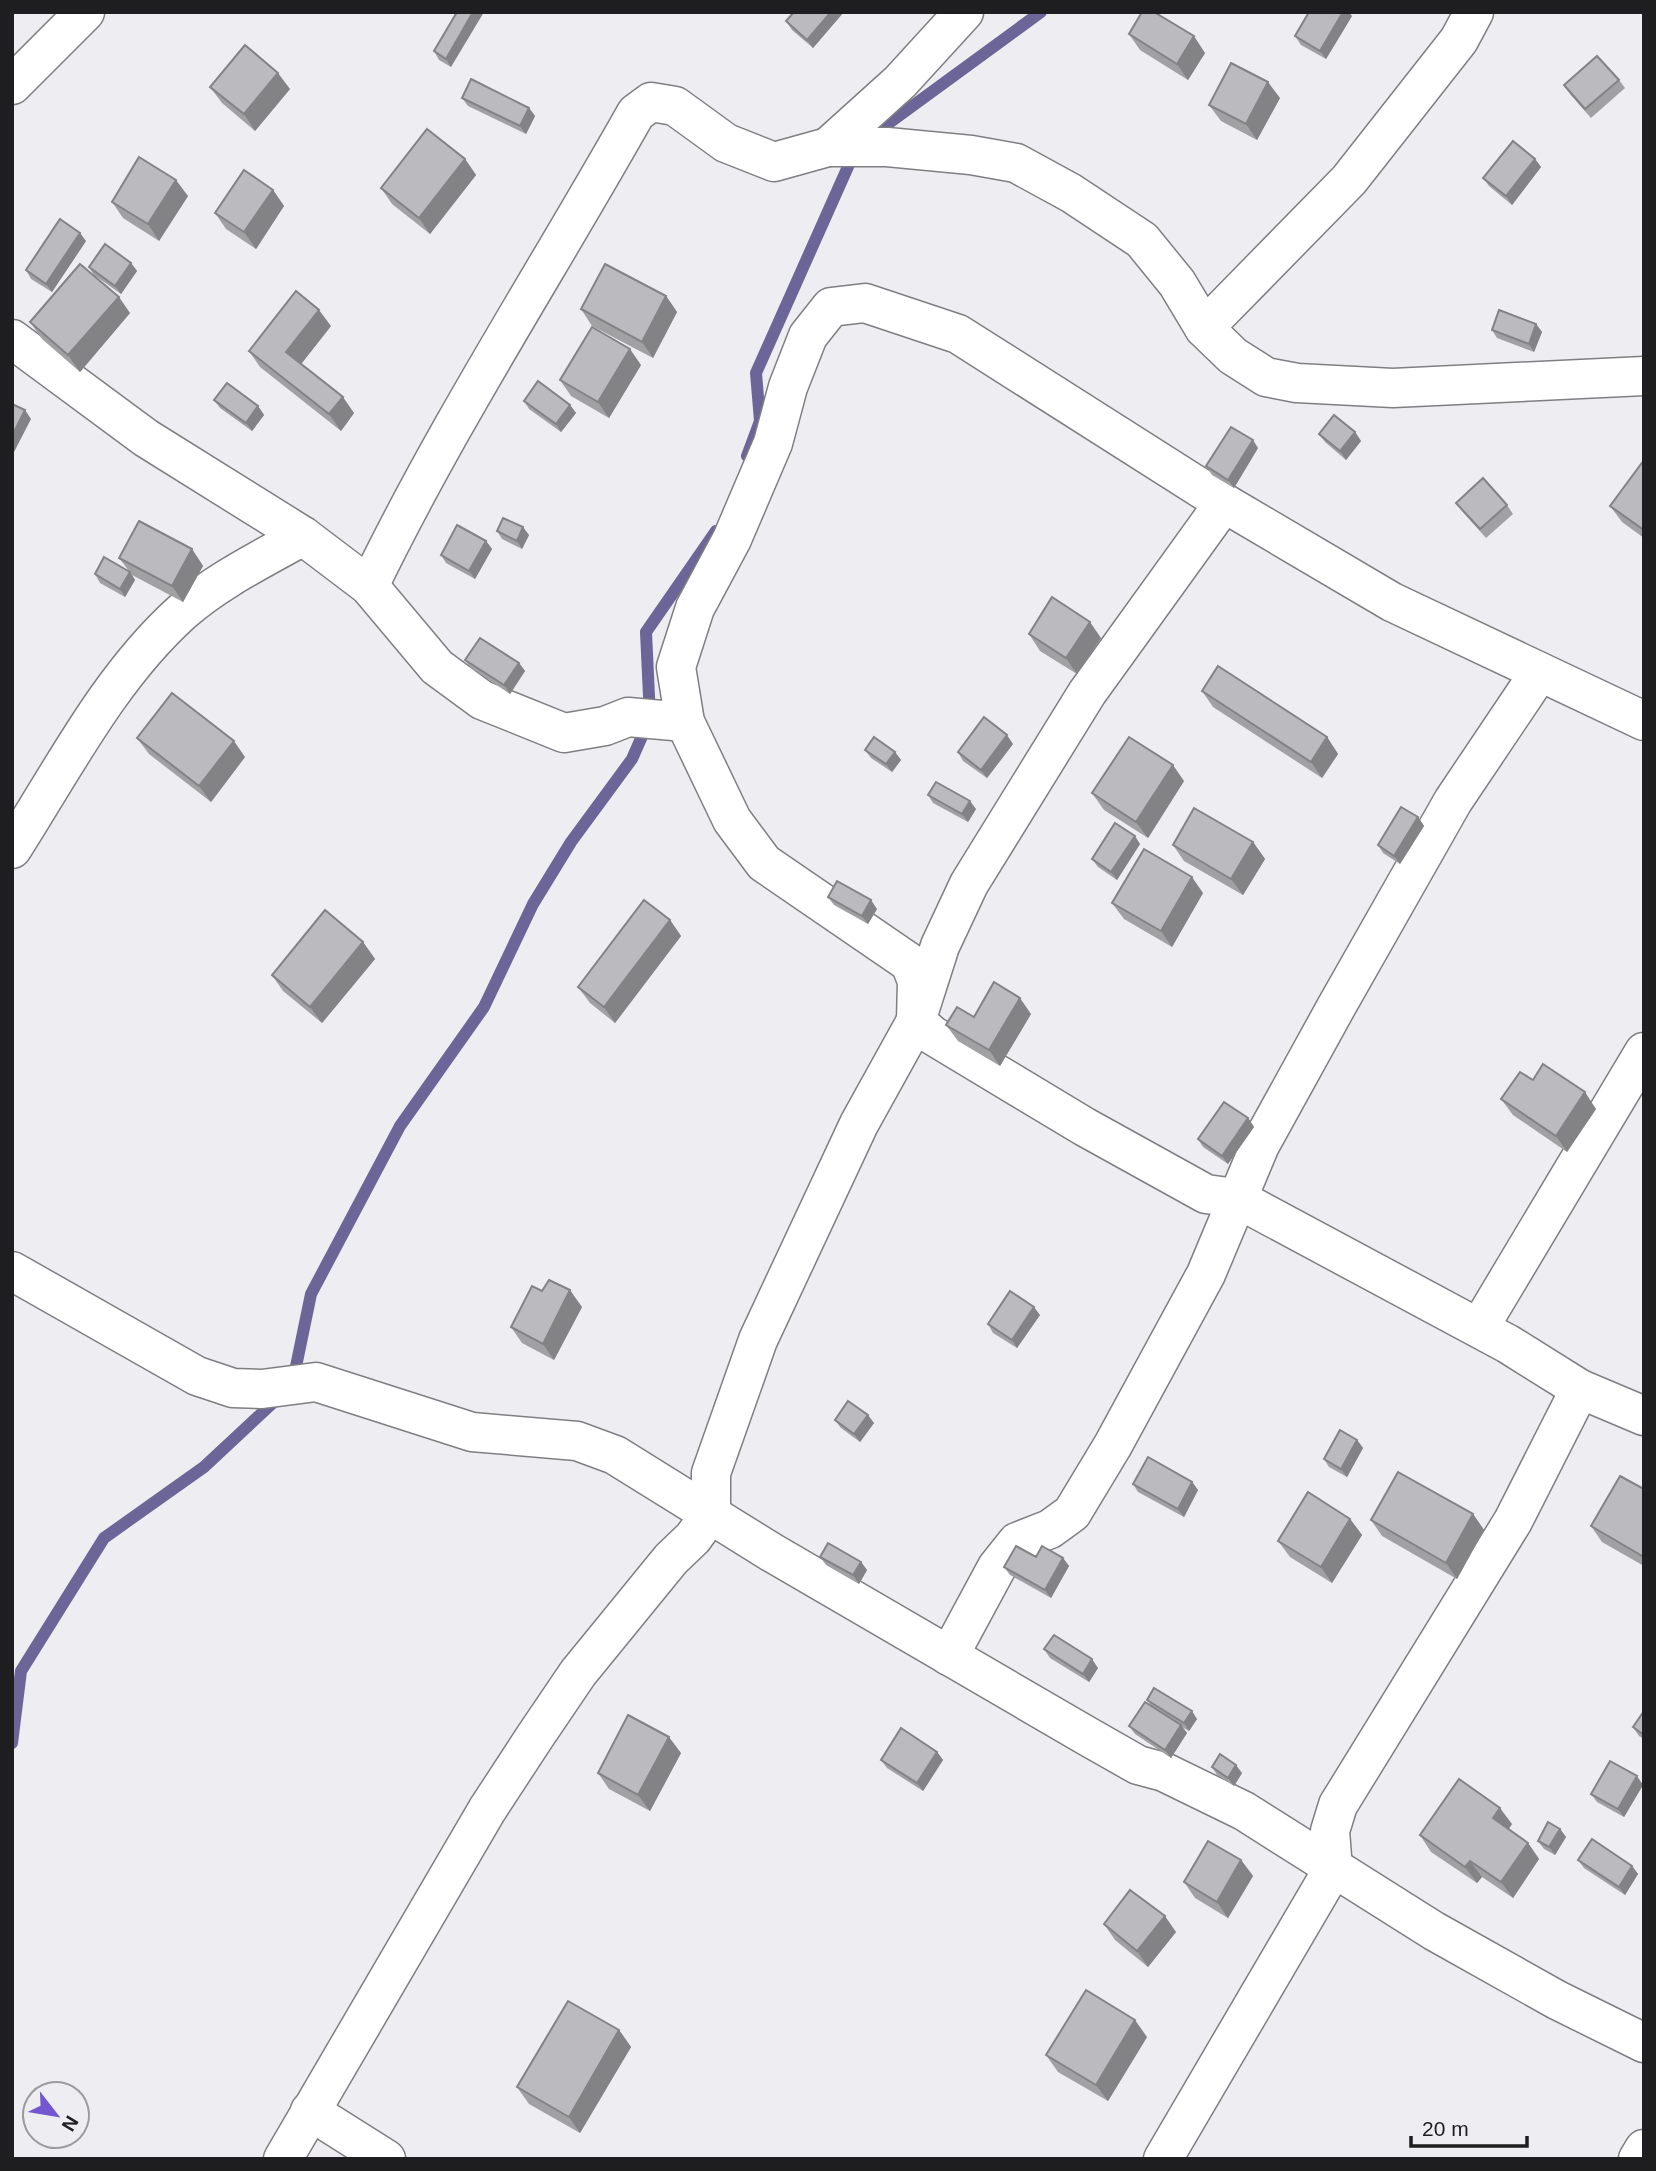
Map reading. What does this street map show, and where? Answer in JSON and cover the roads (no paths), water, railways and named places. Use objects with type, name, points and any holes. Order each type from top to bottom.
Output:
[{"type":"street","points":[[828,148],[900,82],[964,12]]},
{"type":"street","points":[[1204,328],[1349,180],[1459,40],[1474,12]]},
{"type":"street","points":[[12,85],[64,19]]},
{"type":"street","points":[[369,586],[418,488],[636,113],[650,102],[675,106],[726,143],[774,162],[828,148],[887,148],[971,155],[1016,163],[1072,193],[1142,240],[1177,283],[1204,328],[1233,356],[1266,377],[1297,383],[1393,388],[1644,376]]},
{"type":"street","points":[[1644,721],[1392,602],[1224,503],[958,334],[865,303],[831,307],[808,335],[788,387],[773,443],[751,496],[695,608],[676,667],[685,722],[732,820],[764,863],[910,963],[916,981],[916,1021],[932,1035],[1085,1128],[1206,1194],[1236,1198],[1479,1328],[1580,1389],[1644,1416]]},
{"type":"street","points":[[12,339],[146,438],[303,536],[369,586],[437,667],[482,700],[526,720],[564,733],[605,726],[628,717],[685,722]]},
{"type":"street","points":[[283,2159],[487,1810],[570,1684],[671,1559],[693,1538],[710,1514],[711,1473],[758,1340],[859,1124],[916,1021],[940,946],[969,884],[1087,693],[1224,503]]},
{"type":"street","points":[[12,849],[73,748],[118,684],[181,612],[221,583],[303,536]]},
{"type":"street","points":[[949,1656],[997,1567],[1017,1542],[1050,1529],[1072,1513],[1206,1274],[1260,1145],[1453,801],[1539,673]]},
{"type":"street","points":[[1479,1328],[1519,1255],[1644,1052]]},
{"type":"street","points":[[12,1271],[197,1376],[233,1388],[262,1390],[316,1382],[472,1432],[577,1441],[615,1455],[949,1656],[1138,1765],[1164,1772],[1244,1811],[1333,1869],[1557,2000],[1644,2043]]},
{"type":"street","points":[[1163,2159],[1333,1869],[1330,1831],[1338,1805],[1507,1531],[1580,1389]]},
{"type":"street","points":[[310,2111],[386,2159]]},
{"type":"street","points":[[1638,2159],[1644,2149]]},
{"type":"waterway","points":[[870,137],[1041,12]]},
{"type":"waterway","points":[[747,456],[760,421],[756,373],[855,151]]},
{"type":"waterway","points":[[293,1381],[311,1294],[400,1126],[484,1007],[533,904],[571,842],[632,759],[650,718],[646,632],[716,531]]},
{"type":"waterway","points":[[12,1743],[21,1671],[104,1538],[204,1467],[279,1397]]}]
